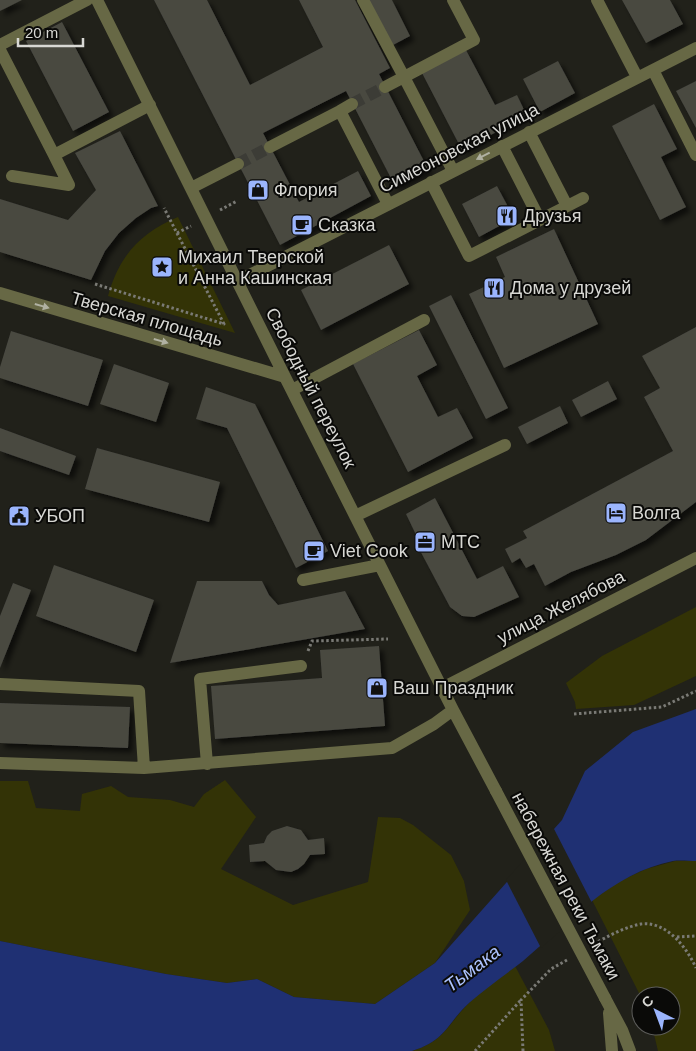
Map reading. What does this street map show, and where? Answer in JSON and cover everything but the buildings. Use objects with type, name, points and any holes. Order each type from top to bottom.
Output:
[{"type":"street","points":[[0,45],[87,0]]},
{"type":"street","name":"Свободный переулок","points":[[97,0],[452,710],[496,791]]},
{"type":"street","points":[[364,0],[453,171]]},
{"type":"street","points":[[385,86],[474,40],[453,0]]},
{"type":"street","points":[[597,0],[637,77]]},
{"type":"street","name":"Симеоновская улица","points":[[238,281],[696,48]]},
{"type":"street","points":[[0,50],[69,185],[12,176]]},
{"type":"street","points":[[653,70],[696,155]]},
{"type":"street","points":[[270,147],[352,104]]},
{"type":"street","points":[[54,155],[150,105]]},
{"type":"street","points":[[340,111],[388,204]]},
{"type":"street","points":[[529,132],[567,206]]},
{"type":"street","points":[[502,146],[540,220]]},
{"type":"street","points":[[191,188],[238,164]]},
{"type":"street","points":[[432,182],[469,256],[583,198]]},
{"type":"street","name":"Тверская площадь","points":[[0,293],[285,377]]},
{"type":"street","points":[[292,390],[424,320]]},
{"type":"street","points":[[356,516],[505,445]]},
{"type":"street","name":"улица Желябова","points":[[442,688],[696,558]]},
{"type":"street","points":[[303,580],[380,565]]},
{"type":"street","points":[[207,764],[200,679],[302,666]]},
{"type":"street","points":[[0,684],[139,691],[144,768]]},
{"type":"street","points":[[0,763],[144,768],[392,748],[434,724],[452,710]]},
{"type":"street","name":"набережная реки Тьмаки","points":[[496,791],[622,1030],[630,1051]]},
{"type":"street","name":"набережная реки Тьмаки","points":[[605,998],[611,1027],[612,1051]]},
{"type":"path","points":[[95,284],[224,324],[164,208]]},
{"type":"path","points":[[302,666],[312,641],[388,640]]},
{"type":"path","points":[[574,714],[662,707],[696,691]]},
{"type":"path","points":[[610,935],[641,924],[659,928],[676,937],[696,968]]},
{"type":"path","points":[[676,937],[696,936]]},
{"type":"path","points":[[475,1051],[551,969]]},
{"type":"path","points":[[521,1000],[522,1051]]},
{"type":"shaded area","points":[[178,217],[235,333],[108,296],[118,269],[133,248],[153,230]]},
{"type":"shaded area","points":[[696,607],[696,676],[634,705],[576,709],[575,702],[566,683],[602,656]]},
{"type":"shaded area","points":[[225,780],[256,817],[221,869],[293,905],[368,882],[378,817],[400,818],[413,825],[451,855],[464,881],[470,910],[435,963],[375,1004],[294,997],[257,979],[227,983],[166,974],[0,941],[0,781],[28,781],[36,808],[80,811],[82,794],[111,786],[128,797],[170,800],[194,807],[204,794]]},
{"type":"shaded area","points":[[675,861],[696,861],[696,1051],[658,1051],[654,1036],[681,1036],[681,986],[635,986],[592,900],[620,881],[646,869]]},
{"type":"shaded area","points":[[515,966],[549,1030],[555,1051],[412,1051],[438,1038],[472,1000]]},
{"type":"water","name":"Тьмака","points":[[696,709],[696,861],[673,861],[651,867],[630,876],[611,888],[575,915],[523,961],[475,997],[439,1037],[424,1047],[412,1051],[0,1051],[0,941],[166,974],[227,983],[257,979],[294,997],[375,1004],[435,963],[562,820],[585,771],[633,732]]},
{"type":"pier","points":[[553,827],[592,903],[541,948],[506,880]]},
{"type":"tunnel","points":[[352,104],[385,87]]},
{"type":"tunnel","points":[[238,164],[270,147]]},
{"type":"place","name":"Флория","points":[[258,190]]},
{"type":"place","name":"Друзья","points":[[507,216]]},
{"type":"place","name":"Сказка","points":[[302,225]]},
{"type":"place","name":"Михаил Тверской и Анна Кашинская","points":[[162,267]]},
{"type":"place","name":"Дома у друзей","points":[[494,288]]},
{"type":"place","name":"Волга","points":[[616,513]]},
{"type":"place","name":"УБОП","points":[[19,516]]},
{"type":"place","name":"МТС","points":[[425,542]]},
{"type":"place","name":"Viet Cook","points":[[314,551]]},
{"type":"place","name":"Ваш Праздник","points":[[377,688]]}]
